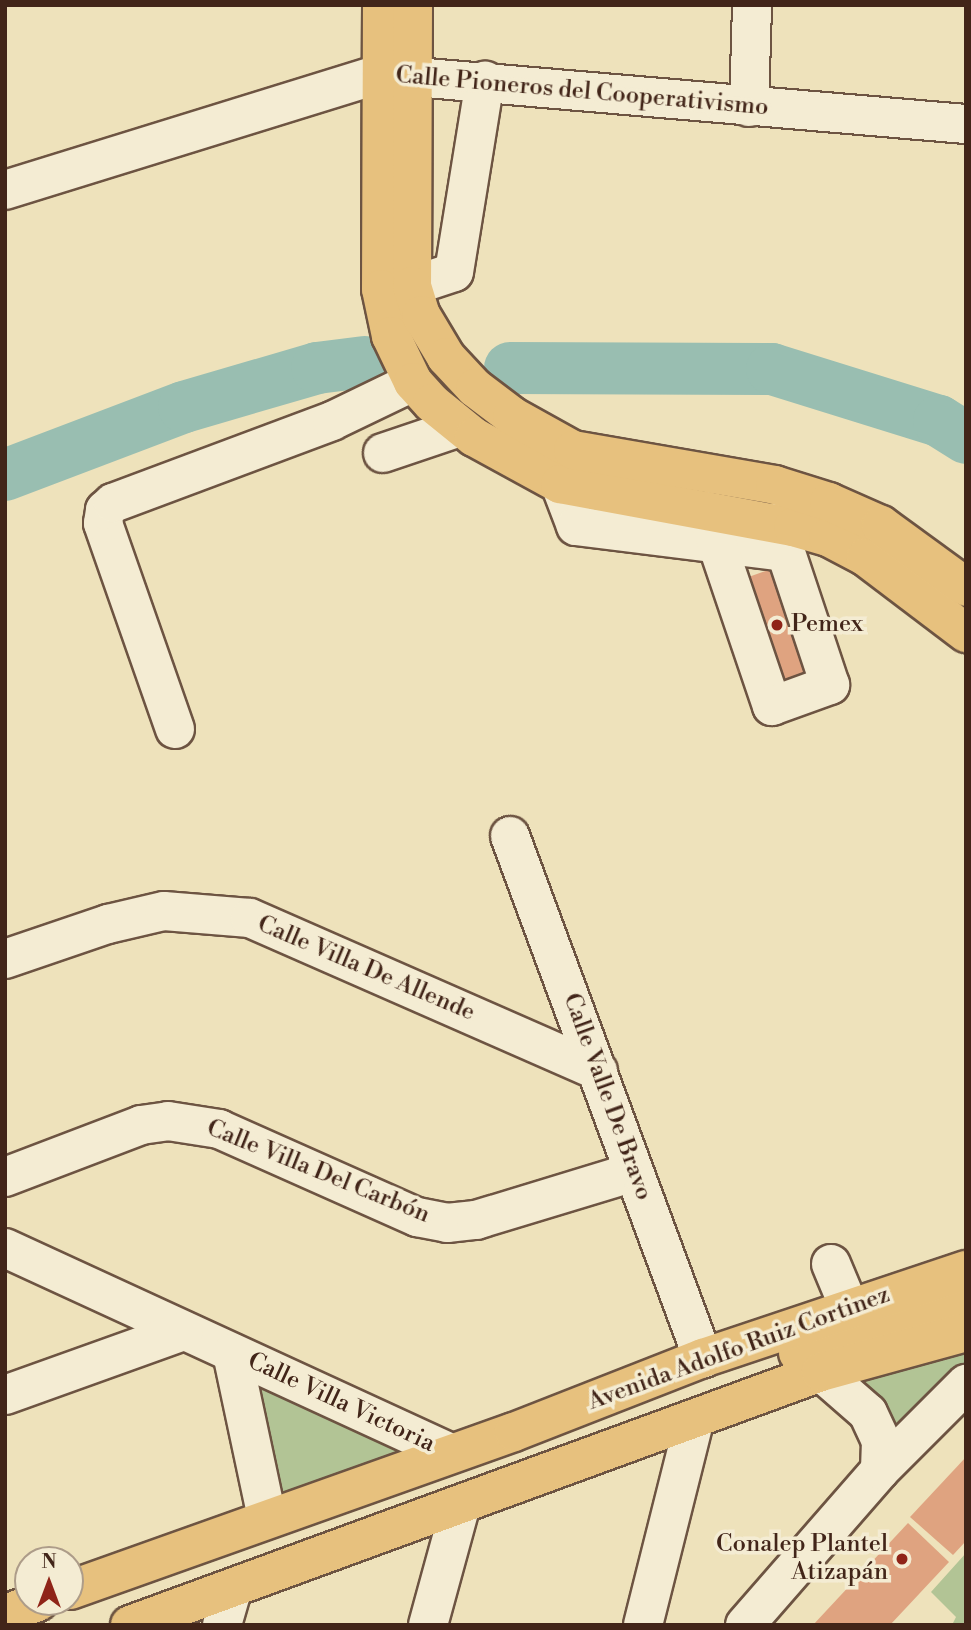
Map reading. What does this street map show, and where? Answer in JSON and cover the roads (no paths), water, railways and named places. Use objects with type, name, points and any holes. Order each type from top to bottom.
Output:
[{"type":"main road","points":[[382,5],[396,74],[412,286],[422,315],[446,357],[475,388],[512,416],[567,467],[711,527],[780,537],[828,537],[866,557],[966,634]]},
{"type":"main road","points":[[413,5],[396,74],[381,289],[391,336],[413,382],[460,427],[528,470],[567,467],[775,485],[829,502],[881,525],[966,587]]},
{"type":"main road","name":"Avenida Adolfo Ruiz Cortinez","points":[[84,1585],[514,1432],[703,1358],[966,1270]]},
{"type":"main road","name":"Avenida Adolfo Ruiz Cortinez","points":[[529,1480],[605,1424],[966,1299]]},
{"type":"main road","name":"Avenida Adolfo Ruiz Cortinez","points":[[514,1432],[605,1424],[966,1317]]},
{"type":"main road","name":"Avenida Adolfo Ruiz Cortinez","points":[[130,1625],[227,1607],[461,1504],[821,1372],[966,1332]]},
{"type":"street","points":[[749,107],[752,5]]},
{"type":"street","name":"Calle Pioneros del Cooperativismo","points":[[5,190],[396,74],[966,124]]},
{"type":"street","points":[[412,286],[454,272],[485,80]]},
{"type":"street","points":[[176,729],[103,523],[105,510],[113,503],[332,421],[413,382]]},
{"type":"street","points":[[396,449],[460,427]]},
{"type":"street","points":[[711,527],[772,706],[830,685],[780,537]]},
{"type":"street","name":"Calle Valle De Bravo","points":[[510,836],[703,1358]]},
{"type":"street","name":"Calle Villa De Allende","points":[[5,959],[108,924],[164,911],[250,918],[598,1071]]},
{"type":"street","name":"Calle Villa Del Carbón","points":[[5,1177],[141,1125],[168,1121],[219,1129],[417,1217],[447,1223],[476,1220],[634,1172]]},
{"type":"street","name":"Calle Villa Victoria","points":[[5,1248],[450,1453]]},
{"type":"street","points":[[831,1264],[849,1307]]},
{"type":"street","points":[[5,1395],[184,1331]]},
{"type":"street","name":"Calle Villa Victoria","points":[[232,1353],[267,1518]]},
{"type":"street","points":[[821,1372],[868,1413],[881,1441],[880,1470]]},
{"type":"street","points":[[746,1625],[880,1470],[966,1384]]},
{"type":"street","points":[[643,1625],[695,1418]]},
{"type":"street","points":[[428,1625],[461,1504]]},
{"type":"waterway","points":[[5,475],[184,407],[317,368],[365,362]]},
{"type":"waterway","points":[[510,368],[772,369],[939,421],[966,438]]},
{"type":"place","name":"Pemex","points":[[777,625]]},
{"type":"place","name":"Conalep Plantel Atizapán","points":[[902,1559]]}]
